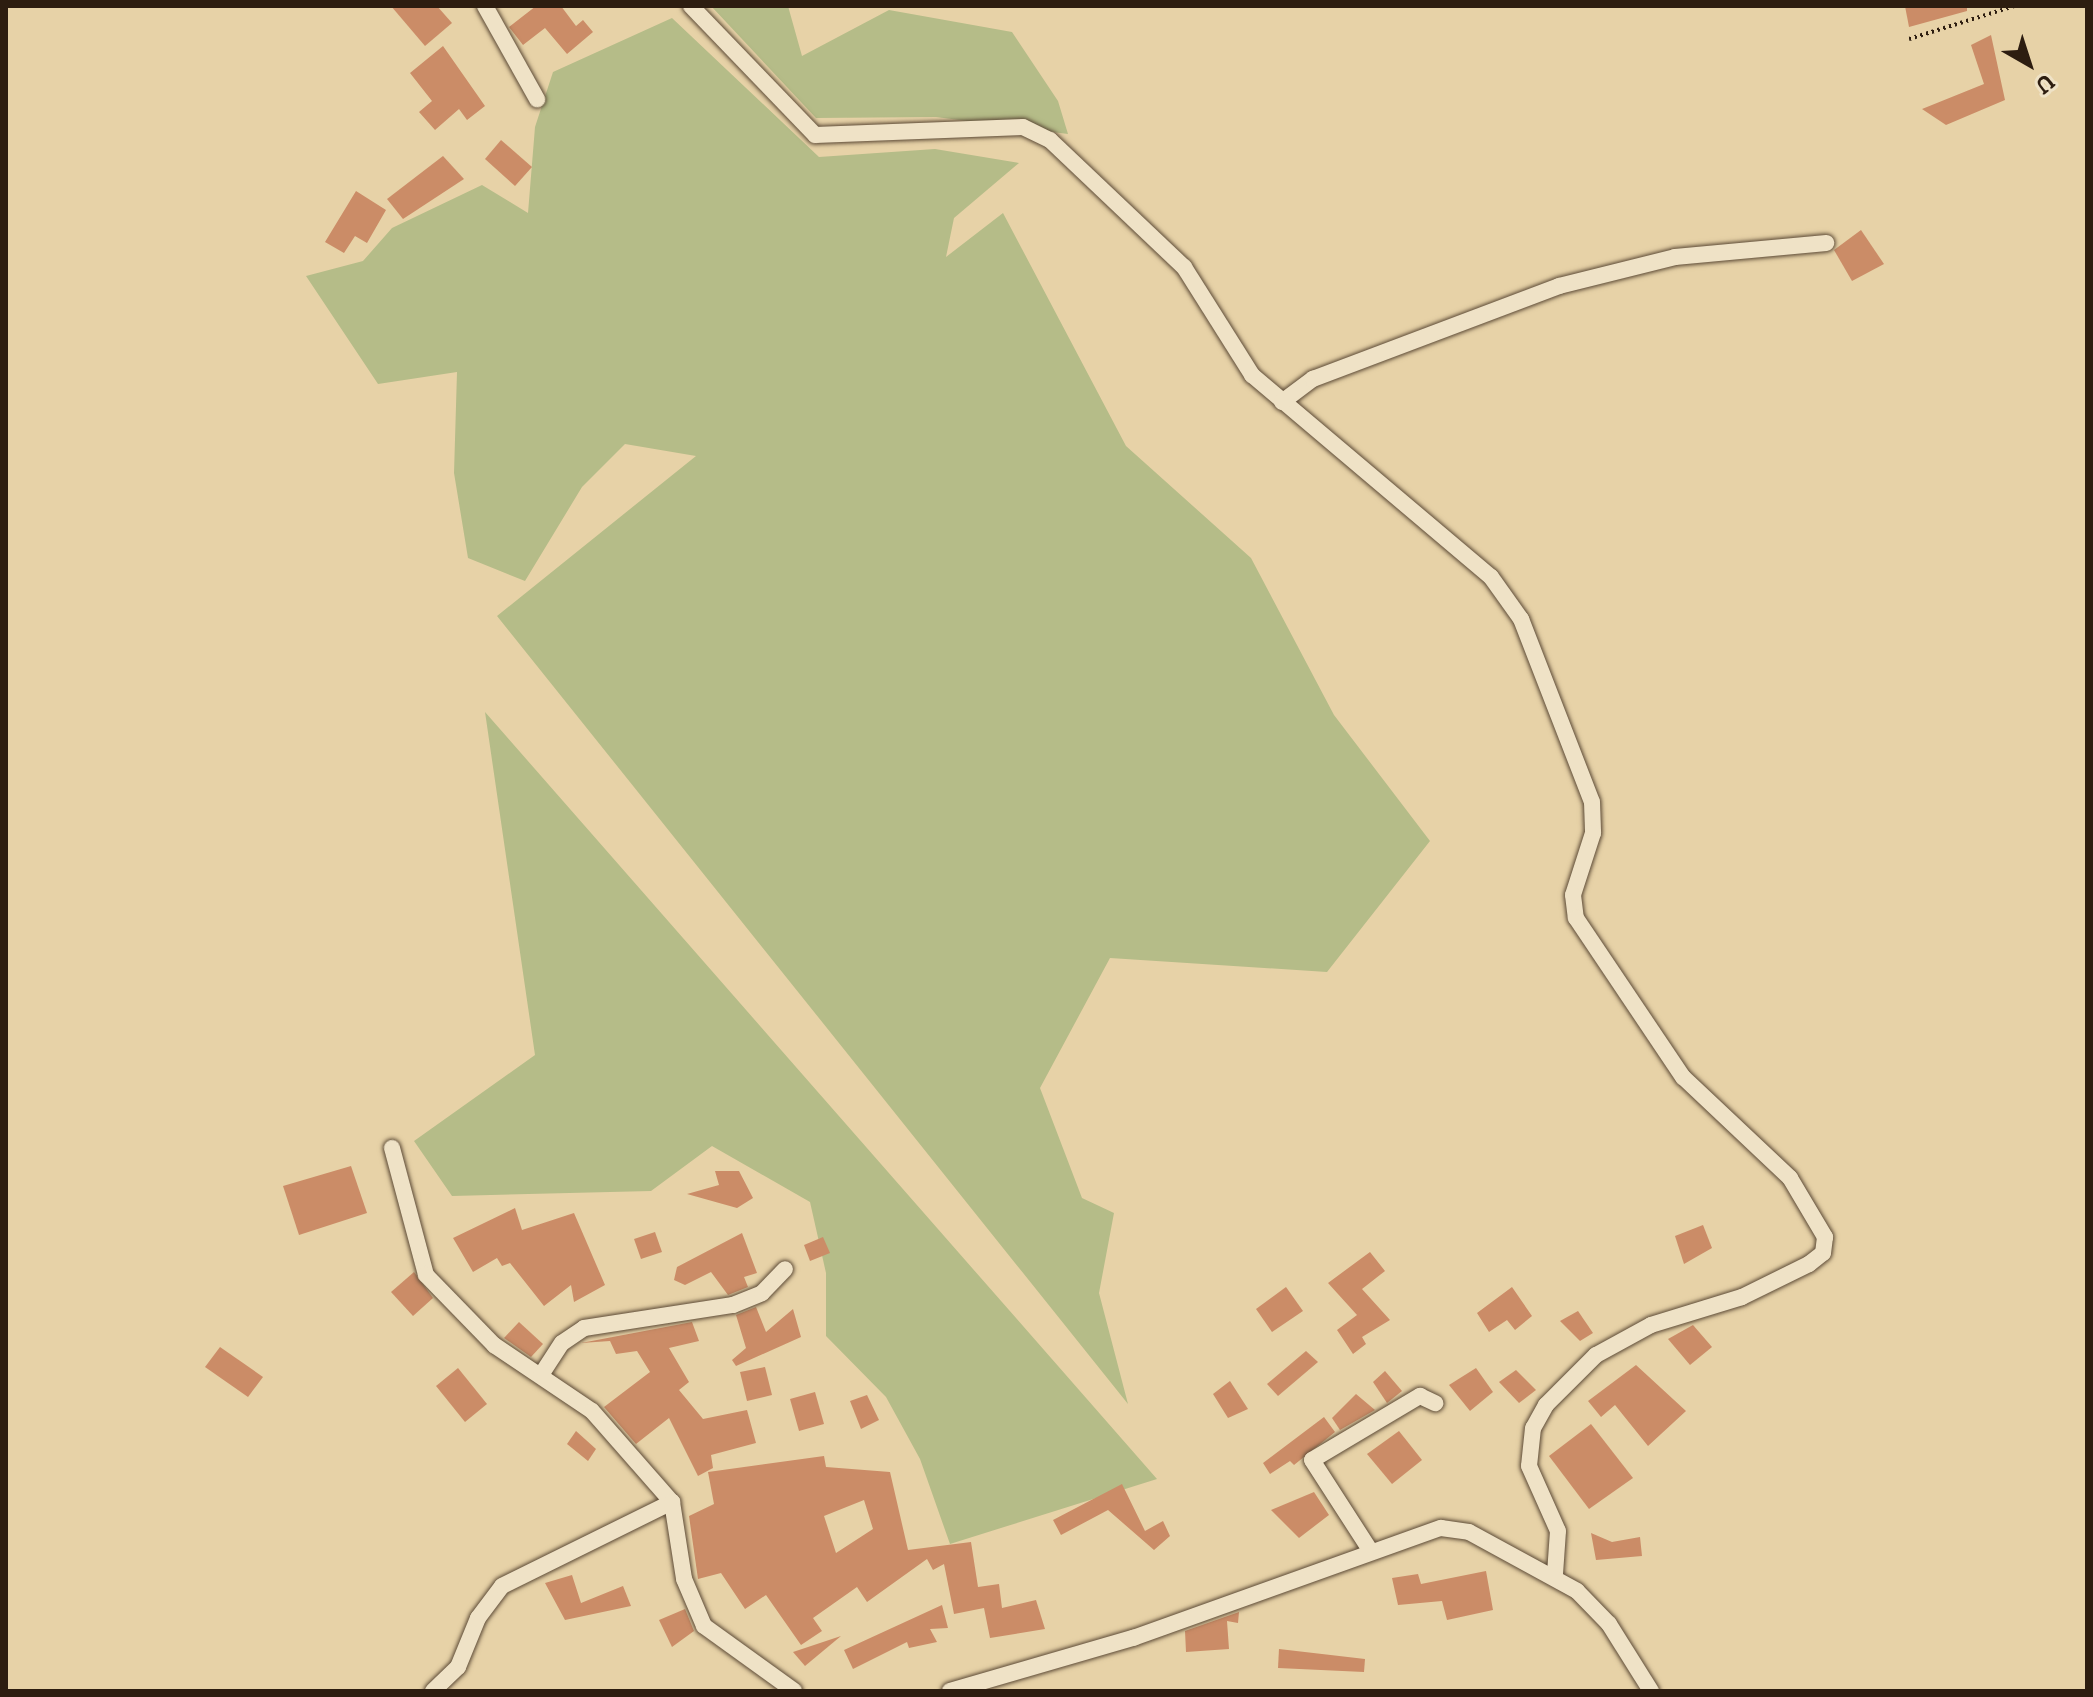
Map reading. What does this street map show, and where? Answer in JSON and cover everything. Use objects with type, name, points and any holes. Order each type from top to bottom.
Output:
[{"type":"street","points":[[485,6],[537,99]]},
{"type":"street","points":[[691,6],[815,135],[1038,131],[1184,267],[1234,354],[1282,402],[1358,459],[1510,600],[1592,802],[1593,833],[1573,895],[1576,918],[1683,1077],[1790,1178],[1825,1237],[1823,1253],[1809,1264],[1742,1297],[1651,1325],[1596,1355],[1546,1405],[1533,1428],[1529,1466],[1558,1531],[1555,1574]]},
{"type":"street","points":[[1282,402],[1313,379],[1559,286],[1675,257],[1826,243]]},
{"type":"street","points":[[392,1148],[426,1275],[472,1326],[541,1375],[625,1443],[672,1502],[684,1579],[704,1626],[794,1691]]},
{"type":"street","points":[[541,1375],[562,1343],[584,1328],[733,1305],[762,1293],[785,1269]]},
{"type":"street","points":[[1370,1550],[1312,1460],[1420,1396],[1435,1403]]},
{"type":"street","points":[[433,1691],[458,1667],[478,1618],[502,1586],[672,1502]]},
{"type":"street","points":[[950,1691],[1223,1608],[1370,1550],[1457,1528],[1555,1574],[1609,1624],[1651,1691]]},
{"type":"path","points":[[1909,39],[2014,6]]},
{"type":"green space","points":[[711,6],[788,6],[802,56],[889,10],[1012,32],[1058,101],[1068,134],[936,117],[816,118]]},
{"type":"green space","points":[[672,18],[819,157],[935,149],[1019,163],[954,218],[946,257],[1003,213],[1126,446],[1251,558],[1334,715],[1430,841],[1327,972],[1110,958],[1040,1088],[1082,1198],[1114,1213],[1099,1293],[1128,1404],[497,616],[696,456],[625,444],[582,487],[525,581],[468,558],[454,473],[457,372],[378,384],[306,276],[363,261],[392,228],[482,185],[528,213],[535,127],[553,72]]},
{"type":"green space","points":[[485,712],[1157,1479],[950,1544],[920,1459],[886,1397],[826,1336],[826,1273],[810,1202],[712,1146],[651,1191],[452,1196],[414,1141],[535,1055]]},
{"type":"building","points":[[391,6],[437,6],[452,23],[425,46]]},
{"type":"building","points":[[536,6],[561,6],[576,26],[583,20],[593,32],[567,54],[545,28],[523,45],[509,27]]},
{"type":"building","points":[[1905,6],[1967,6],[1967,11],[1909,27]]},
{"type":"building","points":[[1991,35],[2005,100],[1946,125],[1922,109],[1984,84],[1971,45]]},
{"type":"building","points":[[443,46],[485,106],[467,120],[459,109],[435,130],[419,112],[432,101],[410,73]]},
{"type":"building","points":[[501,140],[532,167],[515,186],[485,159]]},
{"type":"building","points":[[443,156],[464,179],[403,219],[387,199]]},
{"type":"building","points":[[356,191],[386,210],[367,243],[355,236],[344,253],[325,242]]},
{"type":"building","points":[[1861,230],[1884,264],[1852,281],[1834,250]]},
{"type":"building","points":[[351,1166],[367,1213],[299,1235],[283,1186]]},
{"type":"building","points":[[715,1171],[739,1171],[753,1198],[737,1208],[687,1194],[719,1185]]},
{"type":"building","points":[[515,1208],[522,1230],[574,1213],[605,1285],[574,1302],[571,1285],[544,1306],[510,1263],[502,1266],[497,1258],[473,1272],[453,1238]]},
{"type":"building","points":[[1703,1225],[1712,1248],[1684,1264],[1675,1236]]},
{"type":"building","points":[[655,1232],[662,1252],[641,1259],[634,1239]]},
{"type":"building","points":[[742,1233],[757,1273],[744,1277],[748,1287],[728,1295],[711,1272],[685,1285],[674,1280],[677,1267]]},
{"type":"building","points":[[823,1237],[830,1253],[810,1261],[804,1245]]},
{"type":"building","points":[[1370,1252],[1385,1271],[1362,1289],[1390,1320],[1362,1337],[1366,1344],[1353,1354],[1337,1330],[1357,1315],[1328,1283]]},
{"type":"building","points":[[414,1272],[433,1298],[413,1316],[391,1292]]},
{"type":"building","points":[[1286,1287],[1303,1311],[1272,1332],[1256,1309]]},
{"type":"building","points":[[1512,1287],[1532,1316],[1515,1330],[1507,1320],[1489,1332],[1477,1313]]},
{"type":"building","points":[[756,1307],[766,1332],[793,1309],[801,1337],[736,1366],[732,1360],[746,1348],[736,1315]]},
{"type":"building","points":[[1578,1311],[1593,1333],[1580,1341],[1560,1321]]},
{"type":"building","points":[[519,1322],[543,1344],[531,1357],[504,1338]]},
{"type":"building","points":[[692,1322],[699,1341],[669,1348],[689,1382],[679,1390],[703,1419],[747,1410],[756,1443],[711,1455],[713,1468],[698,1476],[669,1418],[636,1444],[604,1407],[650,1372],[637,1351],[616,1354],[610,1341],[581,1343]]},
{"type":"building","points":[[1693,1325],[1712,1347],[1690,1365],[1668,1339]]},
{"type":"building","points":[[220,1347],[263,1377],[248,1397],[205,1367]]},
{"type":"building","points":[[1306,1351],[1318,1362],[1278,1396],[1267,1384]]},
{"type":"building","points":[[1636,1365],[1686,1411],[1648,1446],[1615,1405],[1601,1417],[1588,1401]]},
{"type":"building","points":[[765,1367],[772,1395],[747,1401],[740,1372]]},
{"type":"building","points":[[458,1368],[487,1404],[465,1422],[436,1386]]},
{"type":"building","points":[[1476,1368],[1493,1392],[1470,1411],[1449,1385]]},
{"type":"building","points":[[1516,1370],[1536,1390],[1519,1403],[1499,1382]]},
{"type":"building","points":[[1385,1371],[1402,1391],[1387,1403],[1373,1382]]},
{"type":"building","points":[[1230,1381],[1248,1409],[1228,1418],[1213,1394]]},
{"type":"building","points":[[815,1392],[824,1424],[799,1431],[790,1399]]},
{"type":"building","points":[[1356,1394],[1375,1410],[1340,1430],[1332,1418]]},
{"type":"building","points":[[867,1395],[879,1420],[861,1429],[850,1401]]},
{"type":"building","points":[[1324,1417],[1335,1432],[1294,1465],[1290,1461],[1270,1474],[1263,1463]]},
{"type":"building","points":[[1591,1424],[1633,1478],[1589,1509],[1549,1456]]},
{"type":"building","points":[[576,1431],[596,1449],[588,1461],[567,1444]]},
{"type":"building","points":[[1399,1431],[1422,1460],[1392,1484],[1367,1454]]},
{"type":"building","points":[[824,1456],[826,1467],[890,1472],[908,1550],[971,1542],[978,1587],[999,1584],[1002,1608],[1036,1600],[1045,1629],[990,1638],[984,1608],[954,1614],[944,1564],[933,1570],[927,1559],[867,1602],[857,1587],[813,1618],[822,1631],[801,1645],[766,1595],[745,1609],[721,1573],[698,1579],[689,1516],[714,1504],[708,1472]],"holes":[[[864,1500],[873,1529],[836,1553],[824,1516]]]},
{"type":"building","points":[[1122,1484],[1145,1531],[1163,1521],[1170,1536],[1154,1550],[1108,1510],[1061,1535],[1053,1520]]},
{"type":"building","points":[[1314,1492],[1329,1515],[1299,1538],[1271,1510]]},
{"type":"building","points":[[1591,1533],[1612,1542],[1640,1537],[1642,1556],[1596,1560]]},
{"type":"building","points":[[1486,1571],[1493,1610],[1447,1620],[1442,1601],[1398,1605],[1392,1578],[1418,1574],[1421,1584]]},
{"type":"building","points":[[572,1575],[581,1603],[623,1586],[631,1606],[565,1620],[545,1583]]},
{"type":"building","points":[[942,1605],[948,1628],[930,1629],[937,1642],[909,1648],[907,1642],[853,1669],[844,1650]]},
{"type":"building","points":[[685,1609],[694,1631],[672,1647],[659,1620]]},
{"type":"building","points":[[1239,1612],[1238,1623],[1227,1621],[1229,1649],[1186,1652],[1185,1631]]},
{"type":"building","points":[[841,1636],[805,1666],[793,1652]]},
{"type":"building","points":[[1279,1649],[1365,1659],[1364,1672],[1278,1668]]}]
